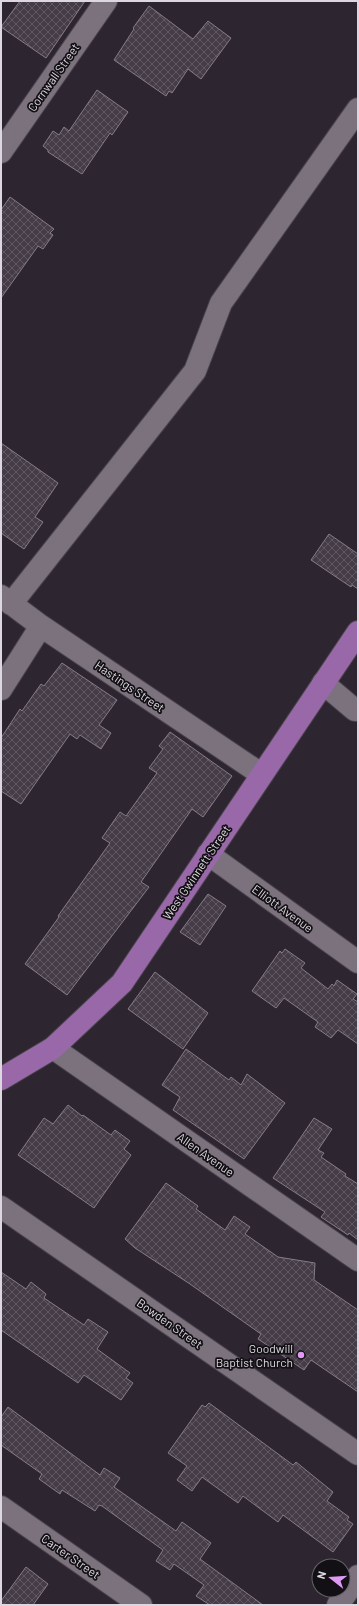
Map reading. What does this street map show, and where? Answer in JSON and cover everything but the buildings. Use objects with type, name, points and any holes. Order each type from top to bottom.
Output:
[{"type":"main road","name":"West Gwinnett Street","points":[[1,1079],[53,1048],[122,983],[261,774],[358,632]]},
{"type":"street","name":"Cornwall Street","points":[[1,152],[106,1]]},
{"type":"street","points":[[6,600],[195,371],[221,303],[358,109]]},
{"type":"street","name":"Hastings Street","points":[[6,600],[41,626],[261,774]]},
{"type":"street","points":[[1,689],[41,626]]},
{"type":"street","points":[[323,683],[355,710],[358,710]]},
{"type":"street","name":"Elliott Avenue","points":[[208,854],[358,962]]},
{"type":"street","name":"Allen Avenue","points":[[53,1048],[358,1260]]},
{"type":"street","name":"Bowden Street","points":[[1,1206],[358,1454]]},
{"type":"street","name":"Carter Street","points":[[1,1507],[141,1605]]},
{"type":"street","points":[[338,1605],[358,1576]]},
{"type":"place","name":"Goodwill Baptist Church","points":[[301,1355]]}]
